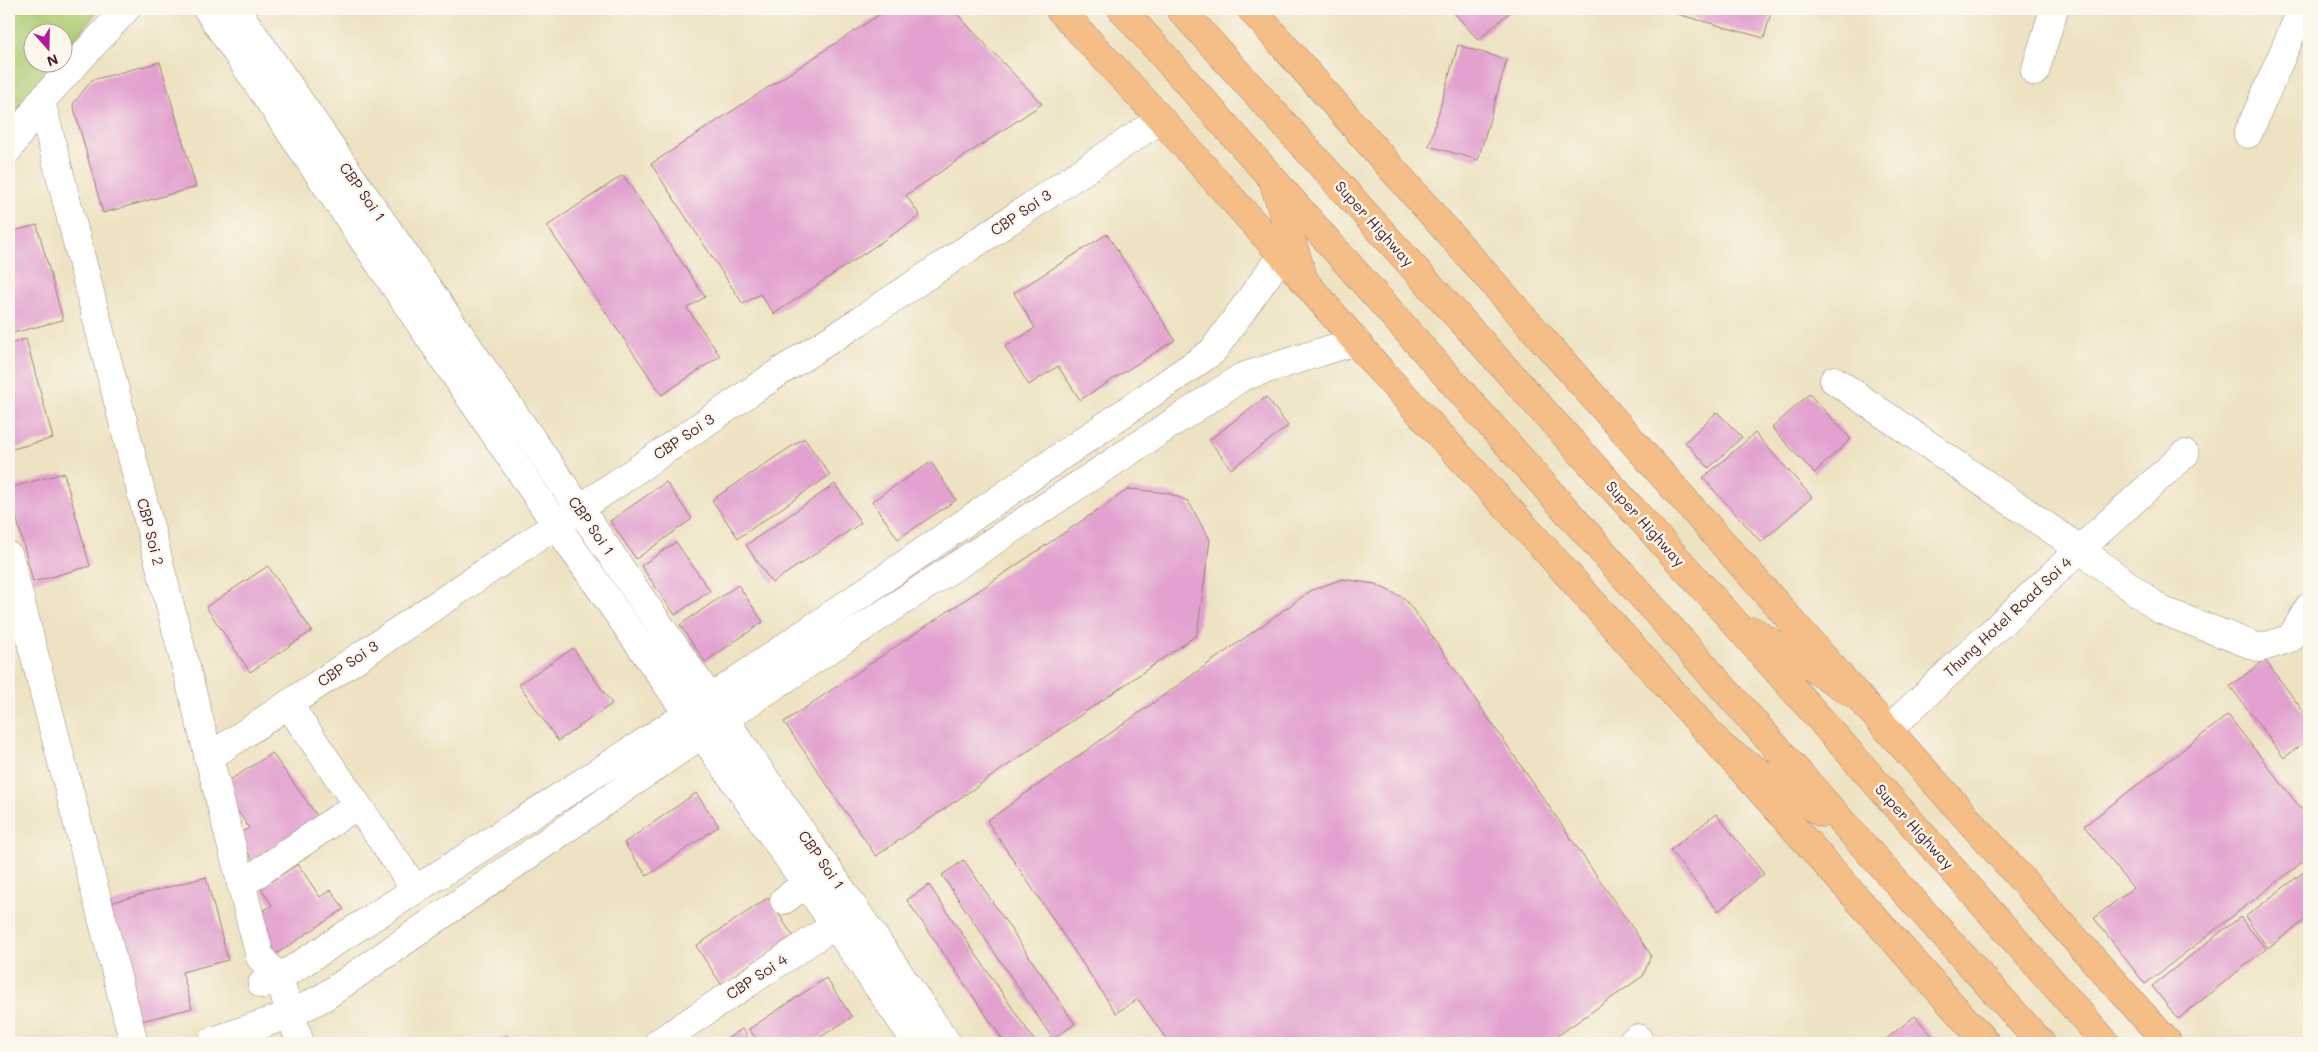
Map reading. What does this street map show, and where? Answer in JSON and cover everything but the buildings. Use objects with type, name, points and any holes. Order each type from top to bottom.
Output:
[{"type":"main road","points":[[1060,9],[1161,118],[1282,254],[1356,341],[1986,1043]]},
{"type":"main road","points":[[1122,9],[1852,833],[2041,1043]]},
{"type":"main road","name":"Super Highway","points":[[1180,9],[1726,614],[2106,1043]]},
{"type":"main road","points":[[1251,9],[1859,698],[1889,729],[2168,1043]]},
{"type":"main road","points":[[1271,175],[1304,280]]},
{"type":"main road","points":[[1726,614],[1859,698]]},
{"type":"main road","points":[[1724,749],[1852,833]]},
{"type":"street","points":[[9,149],[41,101],[126,9]]},
{"type":"street","name":"CBP Soi 1","points":[[207,9],[336,177],[580,509],[717,709],[846,918],[917,1043]]},
{"type":"street","name":"CBP Soi 1","points":[[236,9],[336,177],[556,525],[806,884],[846,918],[947,1043]]},
{"type":"street","points":[[2035,72],[2054,9]]},
{"type":"street","points":[[2248,134],[2302,9]]},
{"type":"street","name":"CBP Soi 2","points":[[41,101],[241,885],[268,975],[280,1026],[300,1043]]},
{"type":"street","name":"CBP Soi 3","points":[[208,758],[580,509],[778,373],[858,322],[1161,118]]},
{"type":"street","points":[[212,1043],[280,1026],[703,736],[717,709],[1212,352],[1282,254]]},
{"type":"street","points":[[268,975],[416,890],[688,714],[717,709],[1242,377],[1356,341]]},
{"type":"street","points":[[1212,352],[1242,377]]},
{"type":"street","points":[[1834,380],[2080,549],[2185,454]]},
{"type":"street","name":"Thung Hotel Road Soi 4","points":[[1889,729],[2080,549],[2161,610],[2260,648],[2291,638],[2309,607]]},
{"type":"street","points":[[9,556],[134,1043]]},
{"type":"street","points":[[288,704],[416,890]]},
{"type":"street","points":[[241,885],[357,805]]},
{"type":"street","points":[[784,900],[806,884]]},
{"type":"street","name":"CBP Soi 4","points":[[658,1043],[846,918]]},
{"type":"green space","points":[[9,9],[99,9],[72,43],[72,22],[22,22],[22,72],[49,72],[9,120]]}]
